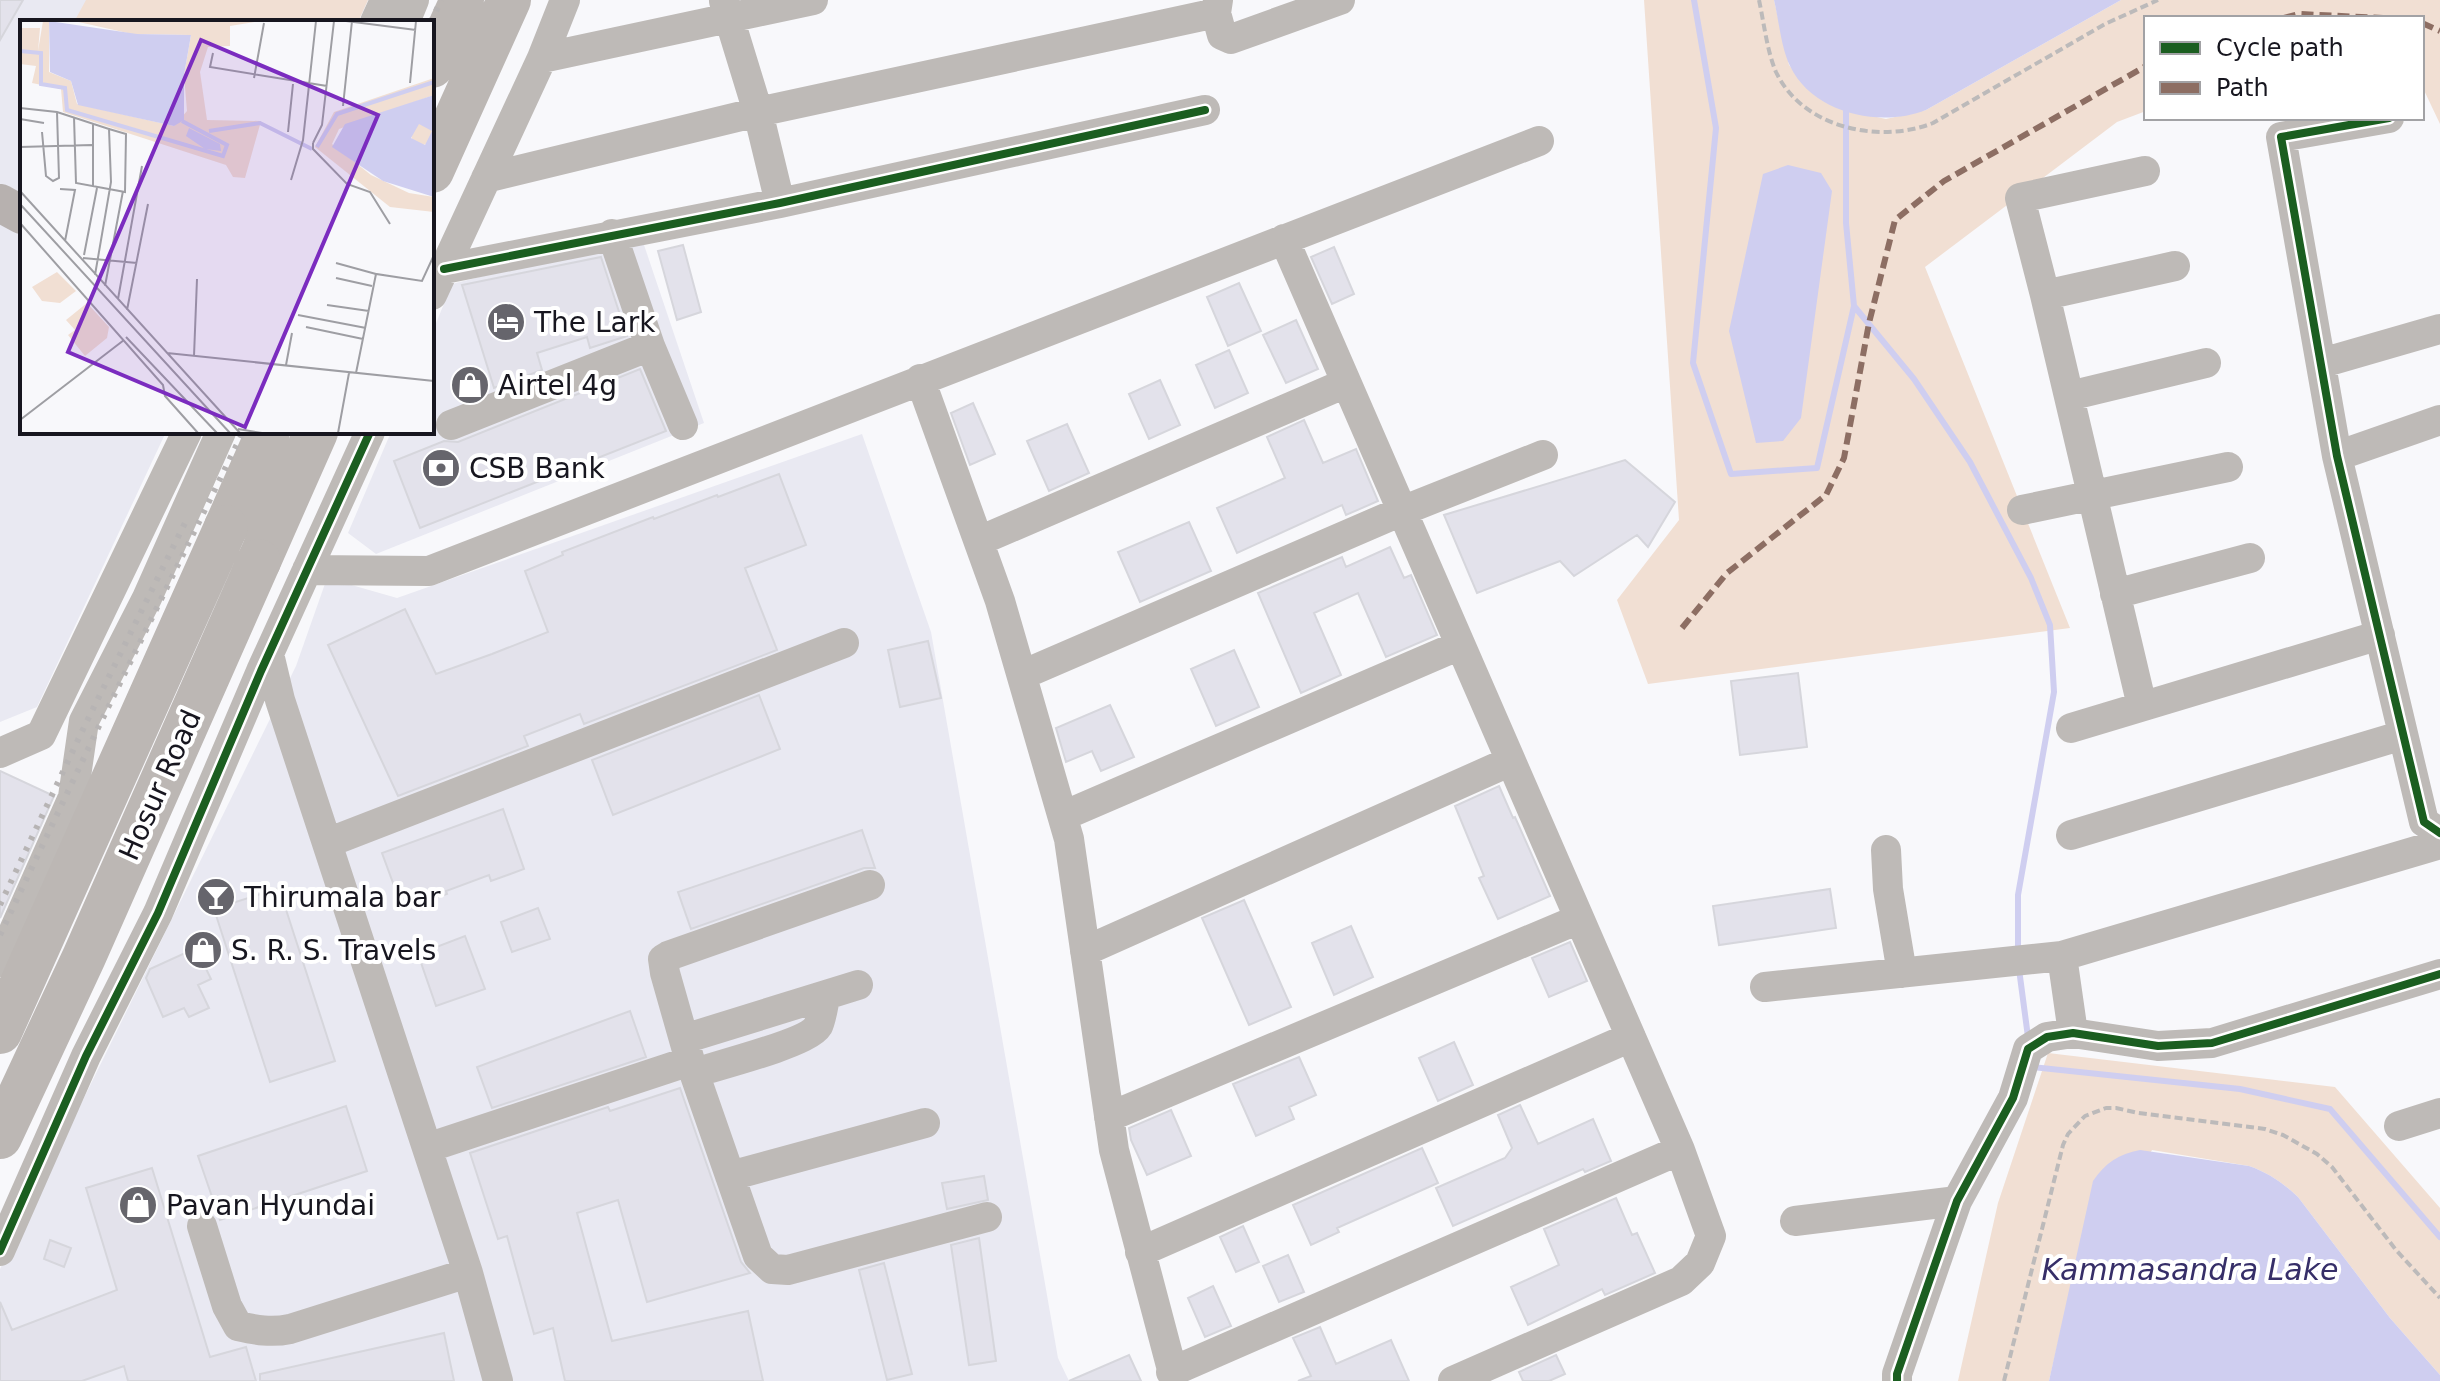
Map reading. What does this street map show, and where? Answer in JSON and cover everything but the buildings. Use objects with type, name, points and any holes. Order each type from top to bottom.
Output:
[{"type":"highway","points":[[434,62],[462,0]]},
{"type":"highway","points":[[434,167],[509,0]]},
{"type":"highway","name":"Hosur Road","points":[[0,1032],[267,434]]},
{"type":"highway","name":"Hosur Road","points":[[0,1137],[84,957],[315,434]]},
{"type":"main road","points":[[0,203],[20,214]]},
{"type":"street","points":[[376,20],[385,0]]},
{"type":"street","points":[[406,20],[414,0]]},
{"type":"street","points":[[438,282],[542,58],[565,0]]},
{"type":"street","points":[[542,58],[726,9],[813,0]]},
{"type":"street","points":[[486,178],[1217,6],[1222,35],[1231,39],[1340,0]]},
{"type":"street","points":[[726,9],[758,112],[780,203]]},
{"type":"street","points":[[438,282],[612,234],[780,203],[1205,110]]},
{"type":"street","points":[[2378,120],[2281,137],[2337,456],[2424,822],[2440,833]]},
{"type":"street","points":[[307,570],[429,571],[1539,141]]},
{"type":"street","points":[[2142,706],[2020,198],[2145,171]]},
{"type":"street","points":[[612,234],[650,346],[683,425]]},
{"type":"street","points":[[1284,239],[1680,1150],[1711,1236],[1700,1263],[1681,1281],[1453,1381]]},
{"type":"street","points":[[2045,295],[2175,266]]},
{"type":"street","points":[[2322,363],[2440,329]]},
{"type":"street","points":[[451,425],[650,346]]},
{"type":"street","points":[[2069,396],[2206,363]]},
{"type":"street","points":[[920,379],[979,541],[1022,675],[1069,839],[1114,1150],[1173,1377],[1680,1150]]},
{"type":"street","points":[[979,541],[1346,383]]},
{"type":"street","points":[[2337,456],[2440,420]]},
{"type":"street","points":[[0,753],[41,735],[186,434]]},
{"type":"street","points":[[0,962],[73,797],[84,721],[147,598],[220,434]]},
{"type":"street","points":[[0,1251],[86,1056],[158,913],[269,654],[369,434]]},
{"type":"street","points":[[1022,675],[1402,511],[1543,455]]},
{"type":"street","points":[[2022,510],[2228,467]]},
{"type":"street","points":[[2115,594],[2250,558]]},
{"type":"street","points":[[2071,728],[2380,635]]},
{"type":"street","points":[[327,843],[844,643]]},
{"type":"street","points":[[1063,816],[1460,645]]},
{"type":"street","points":[[269,654],[280,700],[468,1273],[498,1381]]},
{"type":"street","points":[[2071,835],[2403,735]]},
{"type":"street","points":[[1085,951],[1511,761]]},
{"type":"street","points":[[1765,987],[2062,956],[2440,844]]},
{"type":"street","points":[[1886,850],[1888,889],[1902,973]]},
{"type":"street","points":[[870,885],[663,959],[689,1058],[758,1256],[777,1271],[788,1270],[987,1217]]},
{"type":"street","points":[[1109,1117],[1579,919]]},
{"type":"street","points":[[2062,956],[2073,1033]]},
{"type":"street","points":[[1897,1381],[1957,1201],[2013,1098],[2028,1049],[2047,1037],[2073,1033],[2158,1046],[2212,1043],[2440,974]]},
{"type":"street","points":[[427,1148],[689,1058],[826,995],[858,985]]},
{"type":"street","points":[[1140,1252],[1631,1037]]},
{"type":"street","points":[[0,1201],[64,1066],[71,1060],[86,1056]]},
{"type":"street","points":[[2399,1126],[2440,1113]]},
{"type":"street","points":[[730,1176],[925,1123]]},
{"type":"street","points":[[1795,1221],[1957,1201]]},
{"type":"street","points":[[202,1226],[227,1306],[238,1326],[256,1330],[274,1332],[290,1329],[468,1273]]},
{"type":"path","points":[[1759,0],[1776,71],[1796,98],[1822,117],[1839,124],[1886,134],[1918,129],[1933,123],[2105,24],[2158,0]]},
{"type":"path","points":[[2004,1381],[2063,1145],[2085,1116],[2106,1108],[2265,1129],[2301,1143],[2332,1167],[2396,1250],[2440,1298]]},
{"type":"shaded area","points":[[0,0],[368,0],[359,20],[20,20],[20,434],[165,434],[37,707],[0,722]]},
{"type":"shaded area","points":[[86,0],[368,0],[359,20],[75,20]]},
{"type":"shaded area","points":[[1644,0],[1774,0],[1789,65],[1807,87],[1829,104],[1886,119],[1926,110],[2121,0],[2440,0],[2440,124],[2424,90],[2424,16],[2144,16],[2144,112],[2117,122],[1925,267],[2070,628],[1648,684],[1617,600],[1679,520]]},
{"type":"shaded area","points":[[641,236],[704,423],[376,554],[348,533],[390,434],[434,434],[434,328],[452,284]]},
{"type":"shaded area","points":[[862,434],[931,632],[1058,1358],[1069,1381],[0,1381],[0,1269],[296,666],[327,578],[397,598]]},
{"type":"shaded area","points":[[2048,1053],[2335,1087],[2440,1208],[2440,1375],[2390,1318],[2298,1197],[2287,1187],[2249,1166],[2152,1150],[2071,1287],[2049,1381],[1958,1381],[1998,1203]]},
{"type":"water","points":[[1774,0],[2121,0],[1926,110],[1908,115],[1869,117],[1831,106],[1801,82],[1787,59]]},
{"type":"water","points":[[1788,165],[1821,173],[1832,191],[1801,418],[1783,441],[1756,443],[1729,331],[1763,174]]},
{"type":"water","name":"Kammasandra Lake","points":[[2140,1150],[2249,1166],[2287,1187],[2298,1197],[2390,1318],[2440,1375],[2440,1381],[2049,1381],[2093,1181],[2113,1160]]},
{"type":"waterway","points":[[1694,0],[1716,128],[1693,363],[1731,474],[1817,468],[1854,306],[1846,223],[1846,106]]},
{"type":"waterway","points":[[1854,306],[1914,379],[1970,462],[2031,578],[2050,625],[2054,692],[2018,895],[2018,954]]},
{"type":"waterway","points":[[2019,969],[2028,1037]]},
{"type":"waterway","points":[[2032,1067],[2240,1089],[2330,1109],[2440,1237]]},
{"type":"railway","points":[[432,20],[441,0]]},
{"type":"railway","points":[[0,935],[242,434]]},
{"type":"railway","points":[[0,905],[185,523]]},
{"type":"marked path","points":[[2292,16],[2341,16]]},
{"type":"marked path","points":[[2424,24],[2440,31]]},
{"type":"marked path","points":[[1682,628],[1727,573],[1826,495],[1844,458],[1869,323],[1895,220],[1944,181],[2144,67]]},
{"type":"cycle path","points":[[444,269],[780,203],[1205,110]]},
{"type":"cycle path","points":[[2378,120],[2281,137],[2337,456],[2424,822],[2440,833]]},
{"type":"cycle path","points":[[0,1251],[86,1056],[158,913],[261,671],[369,434]]},
{"type":"cycle path","points":[[1897,1381],[1957,1201],[2013,1098],[2028,1049],[2047,1037],[2073,1033],[2158,1046],[2212,1043],[2440,974]]},
{"type":"place","name":"The Lark","points":[[506,322]]},
{"type":"place","name":"Airtel 4g","points":[[470,385]]},
{"type":"place","name":"CSB Bank","points":[[441,468]]},
{"type":"place","name":"Thirumala bar","points":[[216,897]]},
{"type":"place","name":"S. R. S. Travels","points":[[203,950]]},
{"type":"place","name":"Pavan Hyundai","points":[[138,1205]]}]
